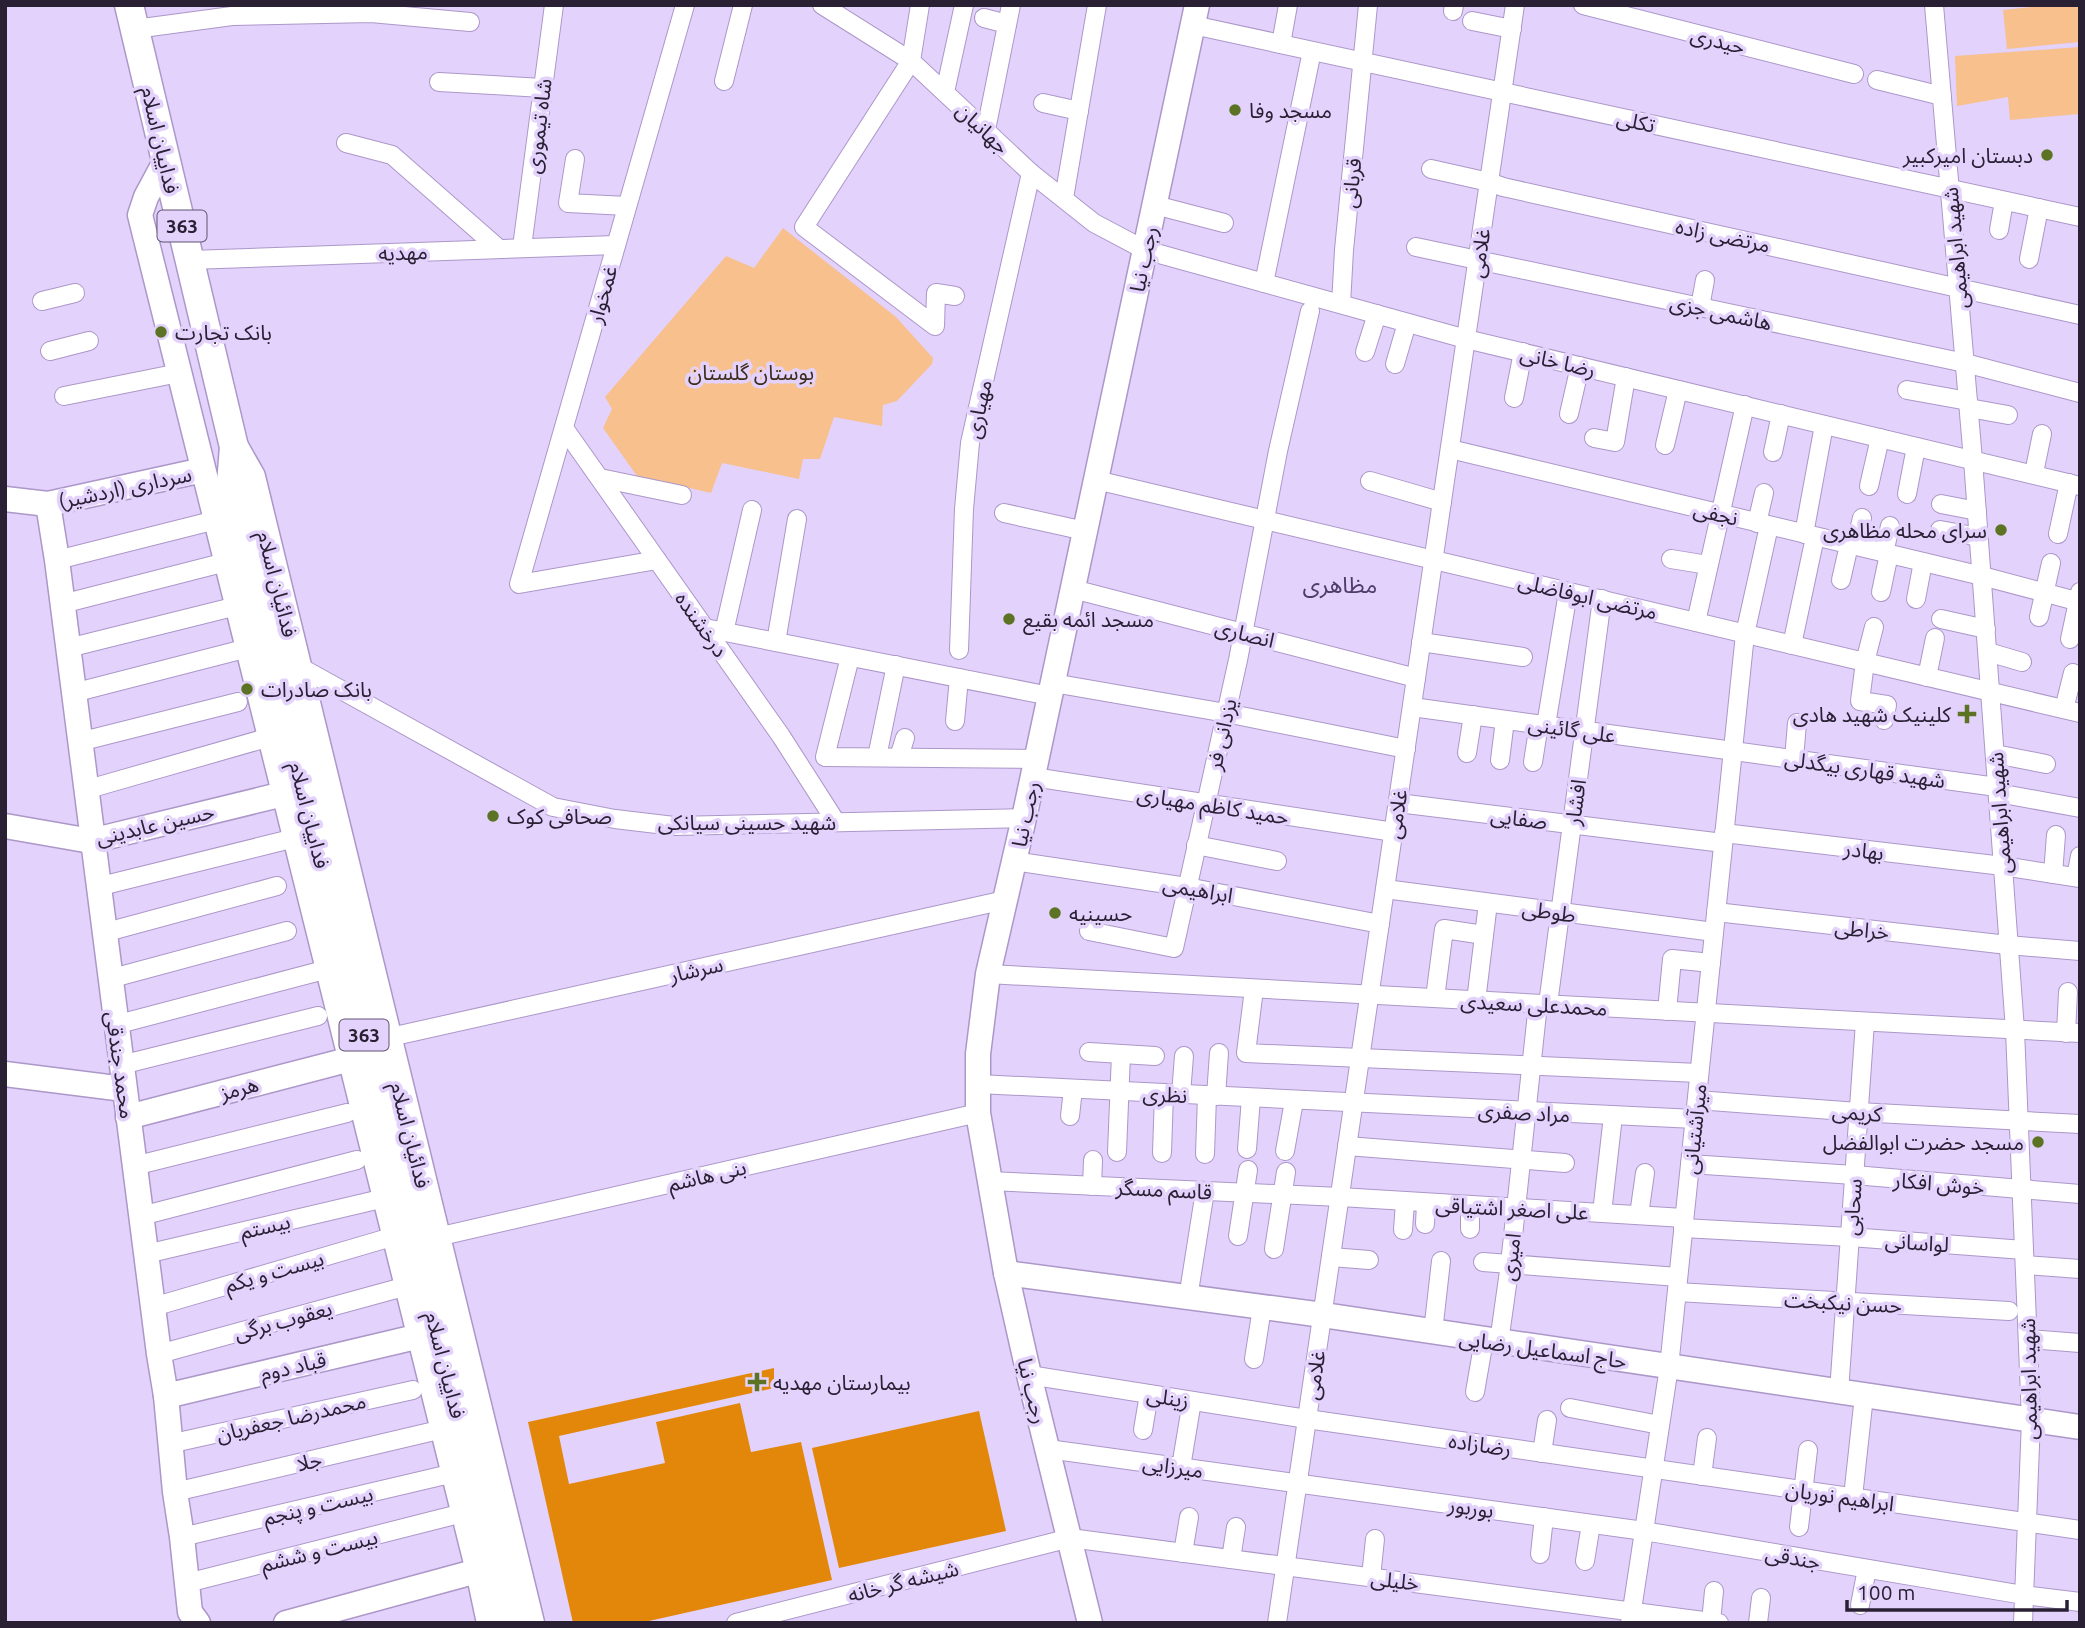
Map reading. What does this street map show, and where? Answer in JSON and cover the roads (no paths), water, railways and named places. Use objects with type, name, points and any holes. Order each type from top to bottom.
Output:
[{"type":"main road","name":"فداییان اسلام","points":[[132,17],[234,447],[231,484],[294,791],[487,1569],[507,1623]]},
{"type":"main road","name":"فدائیان اسلام","points":[[234,447],[251,477],[530,1623]]},
{"type":"street","name":"شاه تیموری","points":[[522,247],[554,5]]},
{"type":"street","name":"غمخوار","points":[[657,560],[519,584],[685,5]]},
{"type":"street","points":[[724,81],[743,5]]},
{"type":"street","points":[[920,5],[911,61],[804,227],[935,326],[936,292],[955,296]]},
{"type":"street","points":[[945,92],[964,5]]},
{"type":"street","points":[[986,130],[1011,5]]},
{"type":"street","points":[[1064,198],[1097,5]]},
{"type":"street","points":[[1281,44],[1288,5]]},
{"type":"street","name":"قربانی","points":[[1340,304],[1368,5]]},
{"type":"street","name":"غلامی","points":[[1277,1623],[1515,5]]},
{"type":"street","name":"حیدری","points":[[1583,5],[1854,74]]},
{"type":"street","name":"شهید ابراهیمی","points":[[1934,5],[1973,460],[2015,1030],[2031,1420],[2023,1623]]},
{"type":"street","name":"جهانیان","points":[[823,6],[911,61],[1031,173],[1094,223],[1145,250]]},
{"type":"street","points":[[132,17],[372,13],[470,22]]},
{"type":"street","name":"تکلی","points":[[1195,15],[1281,44],[1364,63],[2080,217]]},
{"type":"street","name":"رجب نیا","points":[[1090,1623],[1006,1273],[978,1113],[978,1054],[988,974],[1035,768],[1195,15]]},
{"type":"street","points":[[984,18],[1007,24]]},
{"type":"street","points":[[1472,21],[1511,29]]},
{"type":"street","points":[[1265,283],[1312,51]]},
{"type":"street","points":[[1877,80],[1942,96]]},
{"type":"street","points":[[439,82],[543,88]]},
{"type":"street","points":[[1043,103],[1079,111]]},
{"type":"street","points":[[346,143],[392,155],[498,248]]},
{"type":"street","points":[[575,159],[568,202],[627,206]]},
{"type":"street","points":[[166,160],[146,197],[140,215],[270,737],[294,791],[295,838],[454,1474],[487,1569],[488,1623]]},
{"type":"street","name":"مرتضی زاده","points":[[1430,169],[2080,315]]},
{"type":"street","name":"مهیاری","points":[[959,650],[964,509],[970,443],[1031,173]]},
{"type":"street","points":[[1999,230],[2004,201]]},
{"type":"street","points":[[1155,205],[1224,223]]},
{"type":"street","points":[[2029,259],[2039,208]]},
{"type":"street","name":"مهدیه","points":[[190,260],[616,245]]},
{"type":"street","name":"هاشمی جزی","points":[[1416,247],[1965,363],[2080,393]]},
{"type":"street","name":"رضا خانی","points":[[1145,250],[1466,339],[2074,484]]},
{"type":"street","points":[[1699,307],[1705,280]]},
{"type":"street","points":[[42,301],[75,293]]},
{"type":"street","name":"یزدانی فر","points":[[1089,931],[1174,948],[1244,633],[1278,452],[1310,311]]},
{"type":"street","points":[[1365,352],[1377,314]]},
{"type":"street","points":[[1395,364],[1406,323]]},
{"type":"street","points":[[50,351],[89,341]]},
{"type":"street","points":[[1514,398],[1524,352]]},
{"type":"street","points":[[1569,414],[1580,366]]},
{"type":"street","points":[[64,396],[179,373]]},
{"type":"street","points":[[1594,438],[1623,444],[1626,377]]},
{"type":"street","points":[[1665,445],[1678,390]]},
{"type":"street","points":[[1908,390],[2008,415]]},
{"type":"street","points":[[1696,622],[1745,405]]},
{"type":"street","points":[[1773,452],[1781,414]]},
{"type":"street","points":[[1793,645],[1824,425]]},
{"type":"street","name":"درخشنده","points":[[564,428],[781,736],[836,822]]},
{"type":"street","points":[[2034,473],[2042,434]]},
{"type":"street","points":[[1869,486],[1880,438]]},
{"type":"street","points":[[1907,495],[1916,447]]},
{"type":"street","name":"نجفی","points":[[1450,449],[1810,535],[1851,536],[1886,553],[2079,598]]},
{"type":"street","name":"سرداری (اردشیر)","points":[[5,499],[48,504],[204,470]]},
{"type":"street","points":[[600,478],[682,495]]},
{"type":"street","name":"مرتضی ابوفاضلی","points":[[1096,480],[2072,711]]},
{"type":"street","points":[[1370,481],[1442,502]]},
{"type":"street","points":[[2058,534],[2074,484]]},
{"type":"street","name":"میرآشتیانی","points":[[1631,1617],[1669,1367],[1745,634],[1763,524],[1764,493]]},
{"type":"street","points":[[1941,503],[1977,511]]},
{"type":"street","name":"محمد جندقی","points":[[48,504],[166,1396],[174,1492],[190,1612],[198,1623]]},
{"type":"street","points":[[724,632],[752,510]]},
{"type":"street","points":[[1004,513],[1085,531]]},
{"type":"street","points":[[776,642],[797,519]]},
{"type":"street","points":[[57,561],[216,520]]},
{"type":"street","points":[[1881,592],[1890,526]]},
{"type":"street","points":[[1940,530],[1979,537]]},
{"type":"street","points":[[1841,580],[1851,536]]},
{"type":"street","points":[[1671,559],[1708,565]]},
{"type":"street","points":[[62,604],[226,562]]},
{"type":"street","points":[[1916,599],[1923,562]]},
{"type":"street","points":[[2039,617],[2051,563]]},
{"type":"street","name":"انصاری","points":[[1073,589],[1416,678]]},
{"type":"street","points":[[1533,762],[1543,725],[1568,592]]},
{"type":"street","points":[[2070,639],[2079,598]]},
{"type":"street","name":"افشار","points":[[1543,1004],[1560,912],[1602,599]]},
{"type":"street","points":[[68,648],[237,606]]},
{"type":"street","points":[[1941,619],[1986,629]]},
{"type":"street","points":[[1874,627],[1865,662],[1860,701],[1887,705],[1884,720]]},
{"type":"street","points":[[705,628],[958,678],[1226,713],[1406,748]]},
{"type":"street","points":[[1927,677],[1935,638]]},
{"type":"street","points":[[1421,642],[1524,657]]},
{"type":"street","points":[[73,693],[248,648]]},
{"type":"street","points":[[1988,652],[2022,662]]},
{"type":"street","name":"حمید کاظم مهیاری","points":[[850,657],[825,757],[899,757],[1035,768],[1205,804],[1394,832]]},
{"type":"street","points":[[877,757],[896,665]]},
{"type":"street","name":"شهید حسینی سیانکی","points":[[298,666],[554,807],[615,819],[674,826],[1024,818]]},
{"type":"street","points":[[2072,711],[2073,673]]},
{"type":"street","points":[[955,721],[958,678]]},
{"type":"street","points":[[79,742],[238,702]]},
{"type":"street","name":"علی گائینی","points":[[1412,707],[1733,751]]},
{"type":"street","points":[[1467,753],[1473,715]]},
{"type":"street","points":[[1500,760],[1505,720]]},
{"type":"street","points":[[1794,759],[1797,723]]},
{"type":"street","points":[[85,790],[270,737]]},
{"type":"street","points":[[899,757],[905,738]]},
{"type":"street","name":"شهید قهاری بیگدلی","points":[[1733,751],[1997,790],[2080,808]]},
{"type":"street","points":[[1995,754],[2046,764]]},
{"type":"street","name":"حسین عابدینی","points":[[5,826],[92,841],[294,791]]},
{"type":"street","name":"صفایی","points":[[1398,803],[1572,825],[1724,838]]},
{"type":"street","points":[[2053,874],[2056,835]]},
{"type":"street","points":[[97,887],[295,838]]},
{"type":"street","name":"بهادر","points":[[1724,838],[2003,866],[2078,877]]},
{"type":"street","points":[[1196,845],[1277,861]]},
{"type":"street","points":[[2078,877],[2080,856]]},
{"type":"street","name":"ابراهیمی","points":[[1014,861],[1187,887],[1380,924]]},
{"type":"street","points":[[103,933],[277,886]]},
{"type":"street","name":"طوطی","points":[[1385,889],[1714,932]]},
{"type":"street","name":"سرشار","points":[[386,1038],[1005,900]]},
{"type":"street","points":[[1476,1001],[1488,902]]},
{"type":"street","name":"خراطی","points":[[1716,912],[2080,951]]},
{"type":"street","points":[[1435,998],[1444,929],[1484,935]]},
{"type":"street","points":[[109,979],[287,931]]},
{"type":"street","points":[[1667,1011],[1672,959],[1711,963]]},
{"type":"street","points":[[116,1025],[328,969]]},
{"type":"street","name":"محمدعلی سعیدی","points":[[988,974],[2073,1033]]},
{"type":"street","points":[[1255,989],[1246,1053],[1699,1073]]},
{"type":"street","points":[[2068,992],[2073,1033]]},
{"type":"street","name":"امیری","points":[[1475,1392],[1510,1264],[1531,1067],[1543,1004]]},
{"type":"street","points":[[121,1065],[318,1016]]},
{"type":"street","name":"سحابی","points":[[1839,1392],[1865,1022]]},
{"type":"street","points":[[1089,1052],[1155,1056]]},
{"type":"street","points":[[1205,1154],[1219,1053]]},
{"type":"street","points":[[1117,1152],[1121,1054]]},
{"type":"street","points":[[1162,1153],[1172,1094],[1184,1056]]},
{"type":"street","name":"هرمز","points":[[128,1117],[351,1059]]},
{"type":"street","points":[[5,1073],[124,1089]]},
{"type":"street","name":"نظری","points":[[978,1084],[1353,1104]]},
{"type":"street","points":[[1070,1116],[1073,1089]]},
{"type":"street","points":[[1247,1149],[1251,1098]]},
{"type":"street","name":"کریمی","points":[[1696,1100],[2080,1124]]},
{"type":"street","points":[[1285,1151],[1294,1101]]},
{"type":"street","name":"مراد صفری","points":[[1353,1104],[1695,1119]]},
{"type":"street","points":[[134,1166],[347,1113]]},
{"type":"street","name":"بنی هاشم","points":[[436,1237],[978,1113]]},
{"type":"street","points":[[1602,1213],[1613,1116]]},
{"type":"street","points":[[1347,1146],[1565,1163]]},
{"type":"street","points":[[141,1216],[358,1160]]},
{"type":"street","points":[[1092,1186],[1093,1160]]},
{"type":"street","name":"خوش افکار","points":[[1690,1164],[2080,1194]]},
{"type":"street","points":[[1238,1236],[1248,1170]]},
{"type":"street","points":[[1274,1248],[1286,1172]]},
{"type":"street","points":[[1639,1215],[1645,1173]]},
{"type":"street","name":"قاسم مسگر","points":[[989,1181],[1092,1186],[1118,1195],[1205,1191],[1340,1197]]},
{"type":"street","points":[[1188,1298],[1205,1191]]},
{"type":"street","name":"علی اصغر اشتیاقی","points":[[1340,1197],[1639,1215],[1684,1223]]},
{"type":"street","name":"بیستم","points":[[146,1254],[385,1198]]},
{"type":"street","points":[[1403,1230],[1405,1202]]},
{"type":"street","points":[[1425,1224],[1426,1203]]},
{"type":"street","points":[[1470,1205],[1470,1229]]},
{"type":"street","name":"لواسانی","points":[[1684,1223],[1850,1237],[2024,1258],[2080,1269]]},
{"type":"street","name":"بیست و یکم","points":[[153,1307],[395,1236]]},
{"type":"street","points":[[1331,1256],[1369,1261]]},
{"type":"street","points":[[1433,1332],[1441,1261]]},
{"type":"street","name":"حسن نیکبخت","points":[[1483,1262],[1845,1302],[2009,1311]]},
{"type":"street","name":"حاج اسماعیل رضایی","points":[[1006,1273],[1322,1315],[2080,1427]]},
{"type":"street","name":"یعقوب برگی","points":[[159,1354],[407,1286]]},
{"type":"street","points":[[1254,1359],[1262,1308]]},
{"type":"street","name":"قباد دوم","points":[[166,1396],[419,1336]]},
{"type":"street","points":[[2028,1339],[2080,1343]]},
{"type":"street","name":"زینلی","points":[[1029,1375],[1307,1419]]},
{"type":"street","name":"محمدرضا جعفریان","points":[[169,1444],[413,1390]]},
{"type":"street","points":[[1143,1430],[1149,1394]]},
{"type":"street","points":[[1853,1497],[1864,1396]]},
{"type":"street","points":[[1181,1467],[1192,1401]]},
{"type":"street","points":[[1570,1408],[1660,1425]]},
{"type":"street","name":"رضازاده","points":[[1307,1419],[1654,1469]]},
{"type":"street","points":[[1542,1453],[1547,1420]]},
{"type":"street","name":"جلا","points":[[174,1492],[443,1429]]},
{"type":"street","points":[[1702,1476],[1707,1437]]},
{"type":"street","name":"میرزایی","points":[[1048,1449],[1298,1483]]},
{"type":"street","points":[[1799,1527],[1808,1450]]},
{"type":"street","name":"ابراهیم نوریان","points":[[1654,1469],[2080,1530]]},
{"type":"street","name":"بیست و پنجم","points":[[182,1537],[454,1474]]},
{"type":"street","name":"بوربور","points":[[1298,1483],[1644,1531]]},
{"type":"street","name":"بیست و ششم","points":[[187,1583],[451,1517]]},
{"type":"street","points":[[1183,1553],[1189,1517]]},
{"type":"street","points":[[1540,1554],[1544,1517]]},
{"type":"street","points":[[1585,1560],[1591,1524]]},
{"type":"street","points":[[1231,1559],[1236,1528]]},
{"type":"street","name":"جندقی","points":[[1644,1531],[2080,1602]]},
{"type":"street","name":"خلیلی","points":[[1070,1538],[1371,1577],[1631,1617],[1715,1622]]},
{"type":"street","name":"شیشه گر خانه","points":[[736,1623],[1070,1538]]},
{"type":"street","points":[[1371,1577],[1375,1539]]},
{"type":"street","points":[[286,1623],[487,1569]]},
{"type":"street","points":[[1860,1605],[1867,1569]]},
{"type":"street","points":[[1714,1591],[1715,1622]]},
{"type":"street","points":[[1758,1623],[1761,1598]]},
{"type":"place","name":"مسجد وفا","points":[[1235,110]]},
{"type":"place","name":"دبستان امیرکبیر","points":[[2047,155]]},
{"type":"place","name":"بانک تجارت","points":[[161,332]]},
{"type":"place","name":"سرای محله مظاهری","points":[[2001,530]]},
{"type":"place","name":"مسجد ائمه بقیع","points":[[1009,619]]},
{"type":"place","name":"بانک صادرات","points":[[247,689]]},
{"type":"place","name":"کلینیک شهید هادی","points":[[1967,714]]},
{"type":"place","name":"صحافی کوک","points":[[493,816]]},
{"type":"place","name":"حسینیه","points":[[1055,913]]},
{"type":"place","name":"مسجد حضرت ابوالفضل","points":[[2038,1142]]},
{"type":"place","name":"بیمارستان مهدیه","points":[[757,1382]]},
{"type":"district","name":"مظاهری","points":[[1340,584]]},
{"type":"park label","name":"بوستان گلستان","points":[[751,372]]}]
